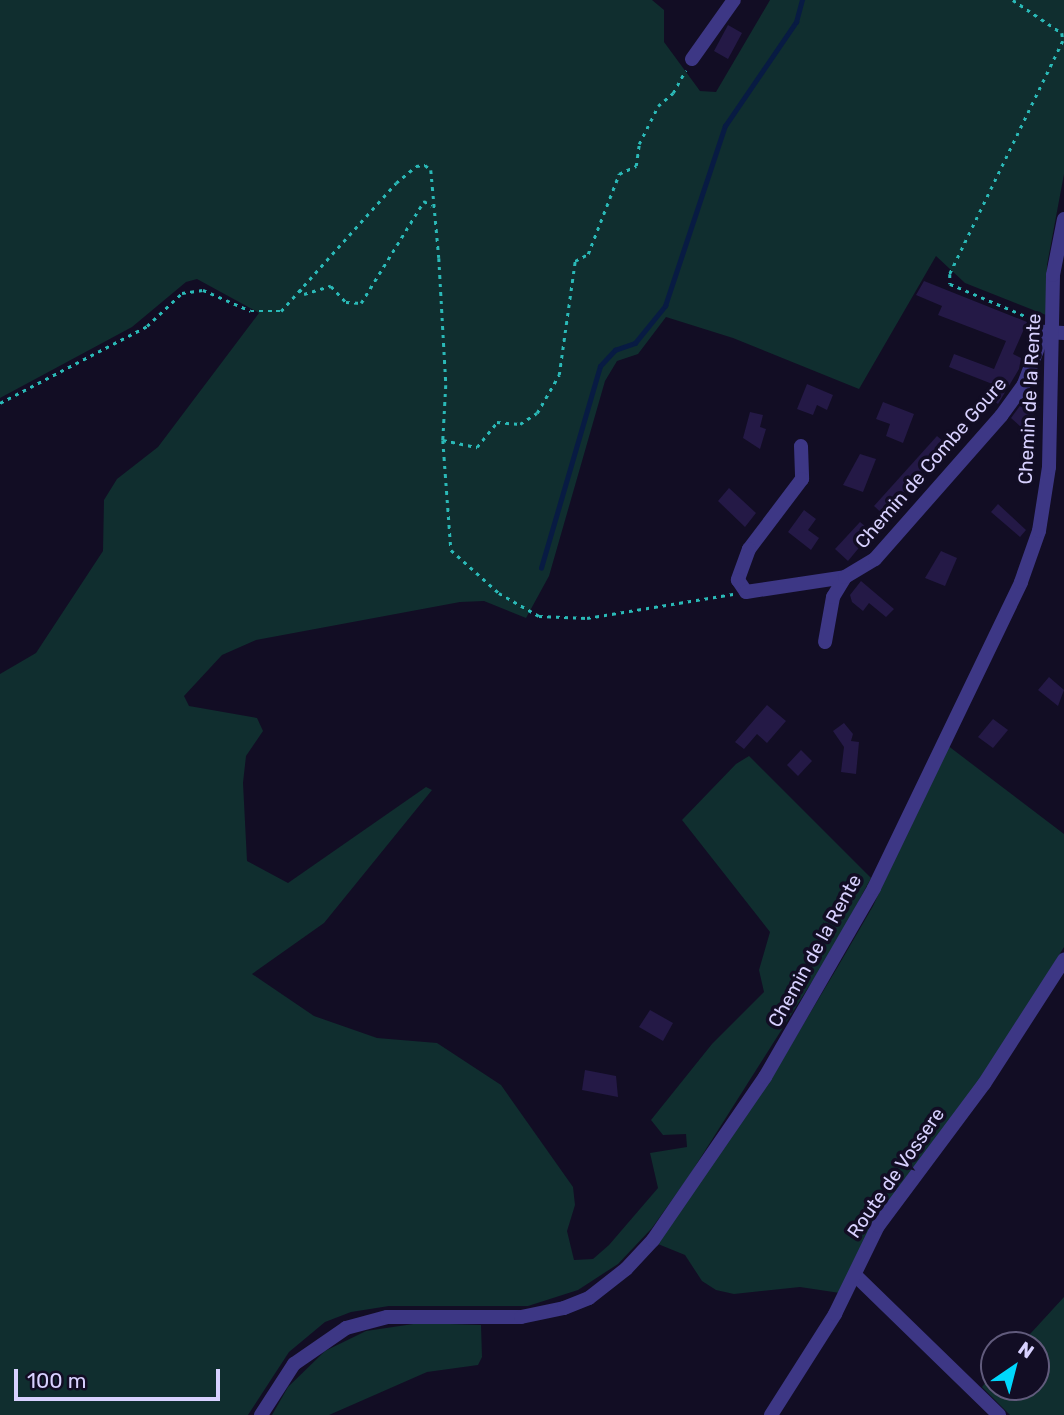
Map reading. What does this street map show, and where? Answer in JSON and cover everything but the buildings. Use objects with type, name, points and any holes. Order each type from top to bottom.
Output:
[{"type":"street","points":[[692,59],[734,0]]},
{"type":"street","name":"Chemin de la Rente","points":[[261,1415],[294,1364],[346,1328],[387,1317],[521,1317],[564,1308],[610,1283],[653,1240],[765,1077],[854,926],[1021,582],[1039,531],[1049,467],[1054,332],[1053,275],[1064,219]]},
{"type":"street","name":"Chemin de Combe Goure","points":[[746,592],[845,577],[875,559],[1001,416],[1024,384],[1054,332]]},
{"type":"street","points":[[746,592],[737,574],[749,549],[802,479],[801,446]]},
{"type":"street","points":[[825,642],[833,597],[845,577]]},
{"type":"street","name":"Route de Vossere","points":[[771,1415],[855,1275],[878,1226],[992,1074],[1064,960]]},
{"type":"street","points":[[855,1275],[999,1415]]},
{"type":"path","points":[[1013,0],[1062,33],[1063,41],[950,274],[950,284],[1039,322],[1054,332]]},
{"type":"path","points":[[443,440],[466,448],[477,447],[497,422],[520,424],[537,413],[559,375],[575,261],[589,254],[619,174],[636,166],[639,144],[658,106],[673,93],[692,59]]},
{"type":"path","points":[[0,404],[146,326],[182,293],[203,290],[251,312],[276,313],[416,166],[431,170],[446,385],[443,440],[451,550],[499,593],[538,616],[587,618],[746,592]]},
{"type":"path","points":[[299,289],[304,294],[331,286],[346,302],[361,303],[424,201],[432,206]]},
{"type":"green space","points":[[0,0],[652,0],[664,10],[664,42],[700,91],[716,92],[770,0],[1064,0],[1064,174],[1047,265],[1046,315],[965,283],[936,256],[859,389],[733,338],[666,317],[638,354],[617,361],[605,381],[549,576],[526,618],[484,601],[460,602],[256,640],[222,655],[184,696],[189,706],[257,718],[263,731],[246,756],[243,783],[247,861],[288,883],[426,787],[432,790],[324,923],[252,974],[314,1016],[377,1038],[437,1043],[501,1085],[573,1187],[575,1205],[567,1231],[574,1260],[593,1259],[609,1245],[658,1188],[650,1153],[687,1147],[686,1134],[663,1135],[651,1120],[712,1044],[764,992],[759,970],[770,932],[682,820],[736,764],[749,756],[871,878],[834,947],[689,1176],[652,1228],[618,1264],[578,1290],[528,1306],[389,1306],[351,1312],[325,1322],[289,1352],[248,1415],[0,1415],[0,674],[36,653],[103,551],[104,500],[117,479],[158,447],[259,313],[197,279],[186,282],[132,327],[0,398]]},
{"type":"green space","points":[[947,745],[1064,834],[1064,947],[985,1076],[871,1225],[840,1293],[800,1287],[734,1294],[716,1290],[702,1281],[685,1255],[658,1244],[785,1055],[873,906]]},
{"type":"green space","points":[[1064,1297],[1064,1415],[1010,1415],[996,1401],[1050,1401],[1050,1331],[1033,1331]]},
{"type":"green space","points":[[420,1323],[481,1325],[482,1357],[478,1365],[427,1372],[329,1415],[272,1415],[288,1387],[325,1351],[366,1331]]},
{"type":"waterway","points":[[541,568],[600,366],[615,350],[635,343],[665,306],[725,126],[796,22],[802,0]]}]
